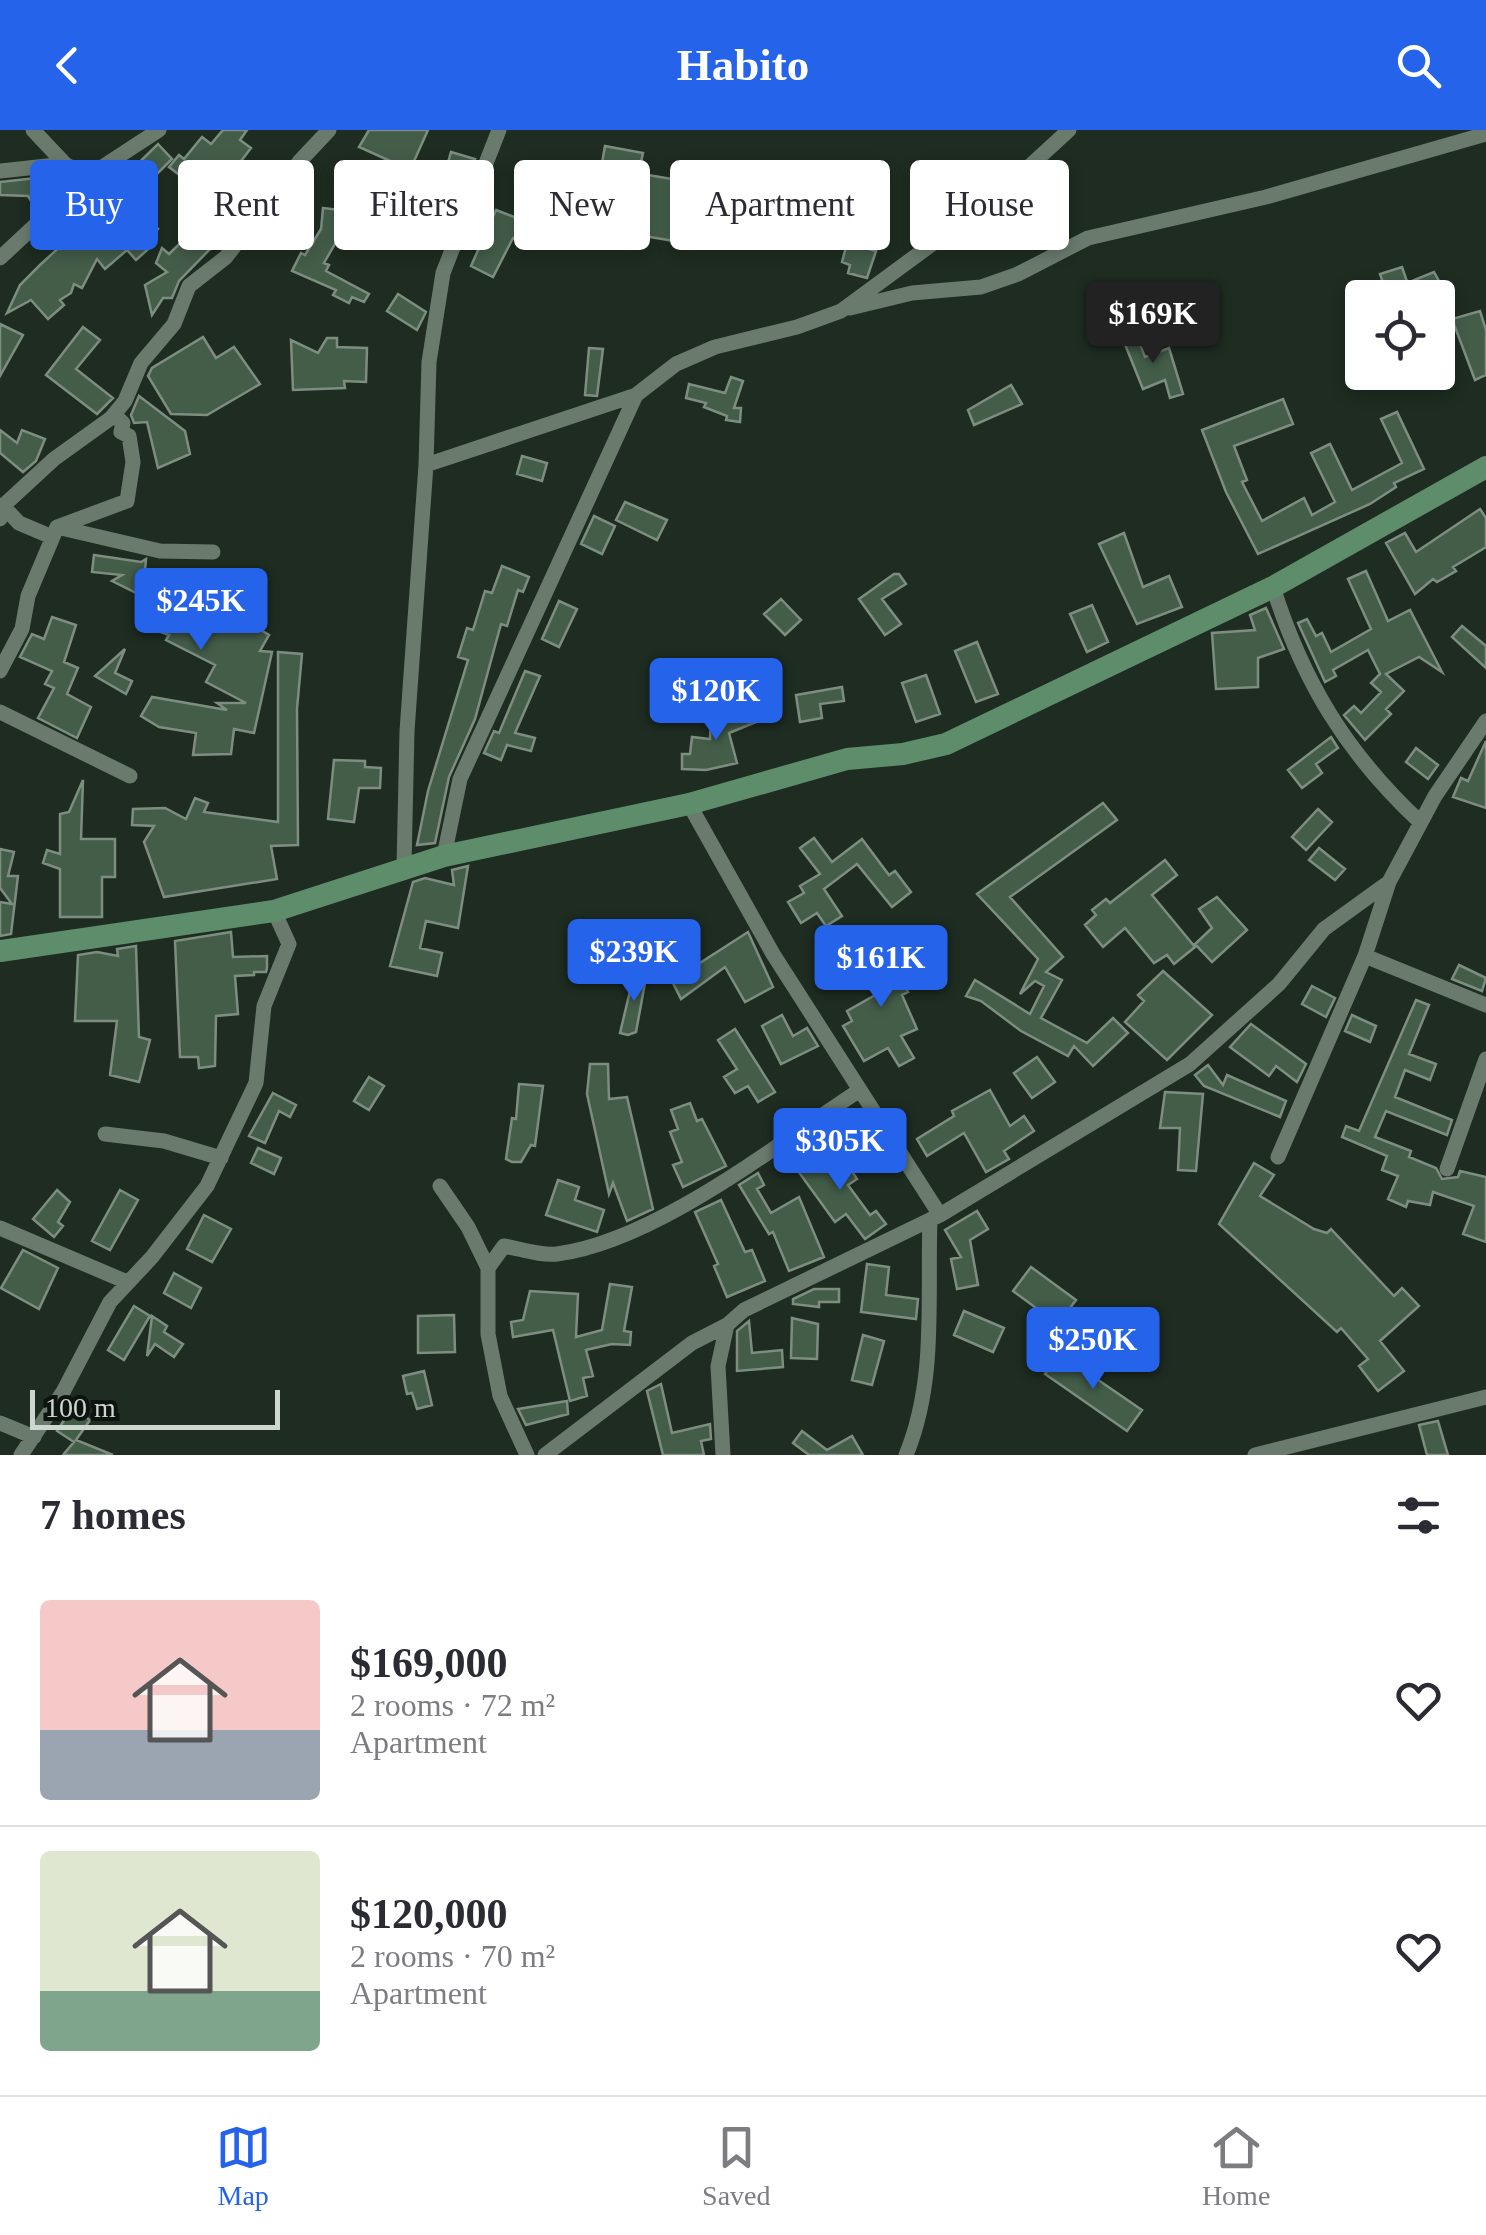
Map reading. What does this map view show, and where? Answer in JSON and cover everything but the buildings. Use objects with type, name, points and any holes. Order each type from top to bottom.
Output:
[{"type":"main road","points":[[0,951],[274,911],[444,856],[689,804],[847,758],[903,754],[946,744],[1273,587],[1486,467]]},
{"type":"street","points":[[32,130],[61,160]]},
{"type":"street","points":[[111,160],[159,130]]},
{"type":"street","points":[[404,866],[407,731],[426,466],[429,362],[443,273],[498,130]]},
{"type":"street","points":[[841,310],[996,196],[1069,130]]},
{"type":"street","points":[[213,552],[160,551],[55,532],[19,523],[1,509],[54,459],[111,418],[125,401],[141,363],[174,324],[189,286],[226,257],[318,133]]},
{"type":"street","points":[[426,466],[636,396],[676,364],[699,354],[797,327],[841,310],[912,293],[982,287],[1018,274],[1088,238],[1247,202],[1486,134]]},
{"type":"street","points":[[0,170],[30,167]]},
{"type":"street","points":[[0,258],[30,229]]},
{"type":"street","points":[[444,856],[460,779],[636,396]]},
{"type":"street","points":[[0,671],[22,629],[28,596],[55,532],[128,501],[133,462],[128,436],[121,432],[123,423],[111,418]]},
{"type":"street","points":[[1273,587],[1292,648],[1342,735],[1376,780],[1420,822]]},
{"type":"street","points":[[0,712],[130,776]]},
{"type":"street","points":[[1278,1157],[1365,956],[1388,882],[1420,822],[1486,721]]},
{"type":"street","points":[[689,804],[773,954],[860,1090],[935,1218],[925,1393],[906,1455]]},
{"type":"street","points":[[545,1455],[692,1343],[727,1326],[744,1310],[935,1218],[1190,1064],[1279,984],[1324,929],[1388,882]]},
{"type":"street","points":[[22,1455],[63,1392],[110,1302],[152,1258],[207,1186],[256,1084],[264,1006],[288,944],[274,911]]},
{"type":"street","points":[[1365,956],[1486,1005]]},
{"type":"street","points":[[1448,1170],[1486,1059]]},
{"type":"street","points":[[488,1268],[504,1246],[554,1255],[588,1247],[640,1226],[726,1182],[860,1090]]},
{"type":"street","points":[[105,1134],[164,1142],[221,1158]]},
{"type":"street","points":[[440,1186],[488,1268],[488,1334],[500,1396],[527,1455]]},
{"type":"street","points":[[0,1228],[127,1282]]},
{"type":"street","points":[[724,1455],[718,1366],[727,1326]]},
{"type":"street","points":[[1255,1455],[1486,1396]]},
{"type":"street","points":[[0,1422],[34,1437]]}]
